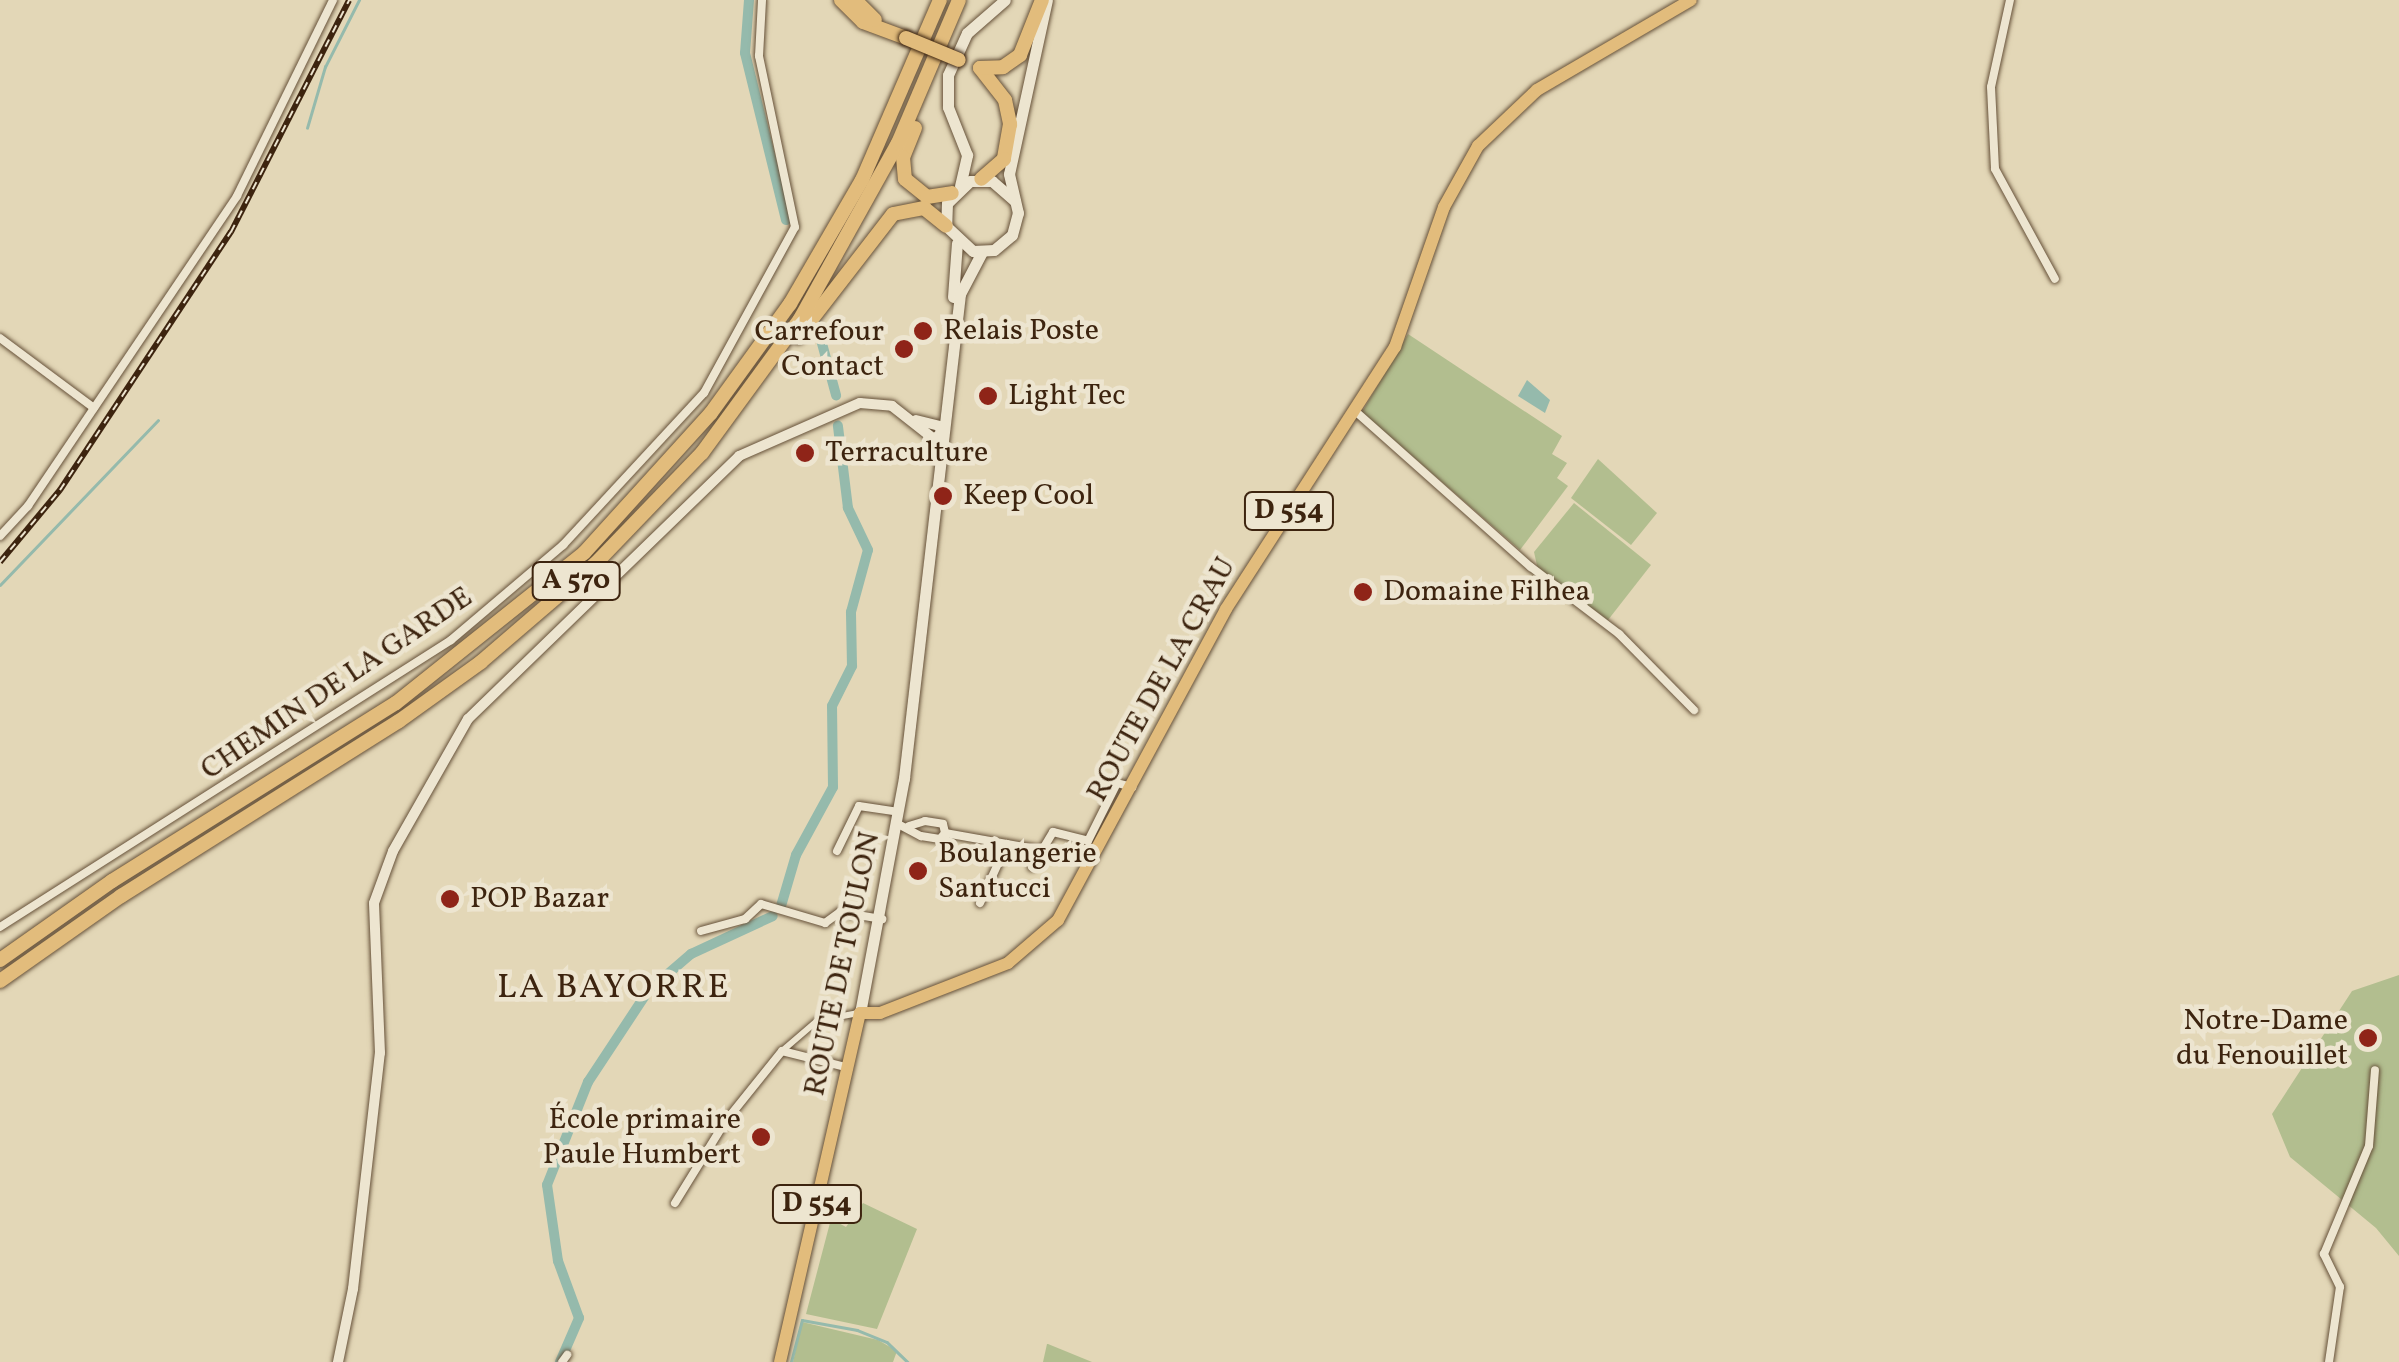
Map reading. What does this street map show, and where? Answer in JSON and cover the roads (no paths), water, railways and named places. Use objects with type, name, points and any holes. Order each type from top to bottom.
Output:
[{"type":"highway","points":[[737,379],[850,186],[931,0]]},
{"type":"highway","name":"A 570","points":[[0,960],[471,649],[584,552],[737,379],[862,180],[940,0]]},
{"type":"highway","name":"A 570","points":[[0,981],[481,662],[595,564],[702,453],[832,268],[898,144],[958,0]]},
{"type":"highway","points":[[956,190],[917,193],[905,179],[904,156],[968,0]]},
{"type":"highway","points":[[852,3],[863,22],[980,68],[1003,68],[1020,55],[1045,0]]},
{"type":"highway","points":[[852,3],[904,37]]},
{"type":"highway","points":[[980,68],[1009,96],[1016,136]]},
{"type":"highway","points":[[980,68],[1005,100],[1010,124],[1004,159],[982,179]]},
{"type":"highway","points":[[702,453],[746,406],[884,221],[918,207],[946,226]]},
{"type":"main road","points":[[1005,0],[967,33],[948,75],[948,108],[967,155],[946,226],[956,243],[982,252],[1012,235],[1015,201],[1009,174],[1045,0]]},
{"type":"main road","name":"ROUTE DE LA CRAU","points":[[860,1013],[880,1013],[1008,963],[1042,939],[1078,890],[1233,597],[1355,411],[1407,323],[1444,207],[1478,146],[1537,90],[1691,0]]},
{"type":"main road","points":[[956,190],[982,179],[1002,185],[1015,201]]},
{"type":"main road","name":"ROUTE DE TOULON","points":[[780,1362],[902,821],[956,243]]},
{"type":"main road","name":"ROUTE DE TOULON","points":[[927,570],[962,284],[982,252]]},
{"type":"main road","points":[[854,1046],[880,1013]]},
{"type":"street","points":[[0,536],[28,506],[237,196],[333,0]]},
{"type":"street","name":"CHEMIN DE LA GARDE","points":[[0,927],[451,640],[564,545],[704,393],[795,226],[759,56],[762,0]]},
{"type":"street","points":[[2010,0],[1991,88],[1996,169],[2055,279]]},
{"type":"street","points":[[0,338],[94,408]]},
{"type":"street","points":[[338,1362],[353,1289],[380,1053],[374,903],[392,851],[468,719],[740,456],[860,403],[892,406],[941,432]]},
{"type":"street","points":[[1355,411],[1531,567],[1619,634],[1694,710]]},
{"type":"street","points":[[1032,866],[1053,832],[1088,841],[1117,783],[1132,787]]},
{"type":"street","points":[[836,851],[859,806],[902,821],[921,836],[940,839],[945,833]]},
{"type":"street","points":[[902,821],[943,824],[945,833]]},
{"type":"street","points":[[945,833],[1041,850]]},
{"type":"street","points":[[980,902],[1007,844]]},
{"type":"street","points":[[702,930],[745,919],[762,904],[825,923],[840,912],[882,919]]},
{"type":"street","points":[[675,1202],[725,1122],[782,1051],[817,1022],[860,1013]]},
{"type":"street","points":[[782,1051],[848,1068]]},
{"type":"street","points":[[2329,1362],[2340,1286],[2324,1254],[2369,1146],[2375,1070]]},
{"type":"waterway","points":[[307,128],[325,67],[359,0]]},
{"type":"waterway","points":[[749,0],[745,53],[786,220]]},
{"type":"waterway","points":[[817,325],[836,395]]},
{"type":"waterway","points":[[0,585],[158,420]]},
{"type":"waterway","points":[[781,906],[796,855],[833,787],[832,706],[852,666],[851,612],[868,550],[848,508],[838,426]]},
{"type":"waterway","points":[[560,1362],[579,1318],[558,1261],[547,1185],[588,1082],[648,991],[691,954],[773,916]]},
{"type":"waterway","points":[[791,1362],[802,1320],[857,1330],[887,1342],[908,1362]]},
{"type":"railway","points":[[0,562],[60,490],[231,232],[349,0]]},
{"type":"place","name":"Relais Poste","points":[[923,331]]},
{"type":"place","name":"Carrefour Contact","points":[[904,349]]},
{"type":"place","name":"Light Tec","points":[[988,396]]},
{"type":"place","name":"Terraculture","points":[[805,453]]},
{"type":"place","name":"Keep Cool","points":[[943,496]]},
{"type":"place","name":"Domaine Filhea","points":[[1363,592]]},
{"type":"place","name":"Boulangerie Santucci","points":[[918,871]]},
{"type":"place","name":"POP Bazar","points":[[450,899]]},
{"type":"place","name":"Notre-Dame du Fenouillet","points":[[2368,1038]]},
{"type":"place","name":"École primaire Paule Humbert","points":[[761,1137]]},
{"type":"district","name":"LA BAYORRE","points":[[614,988]]}]
